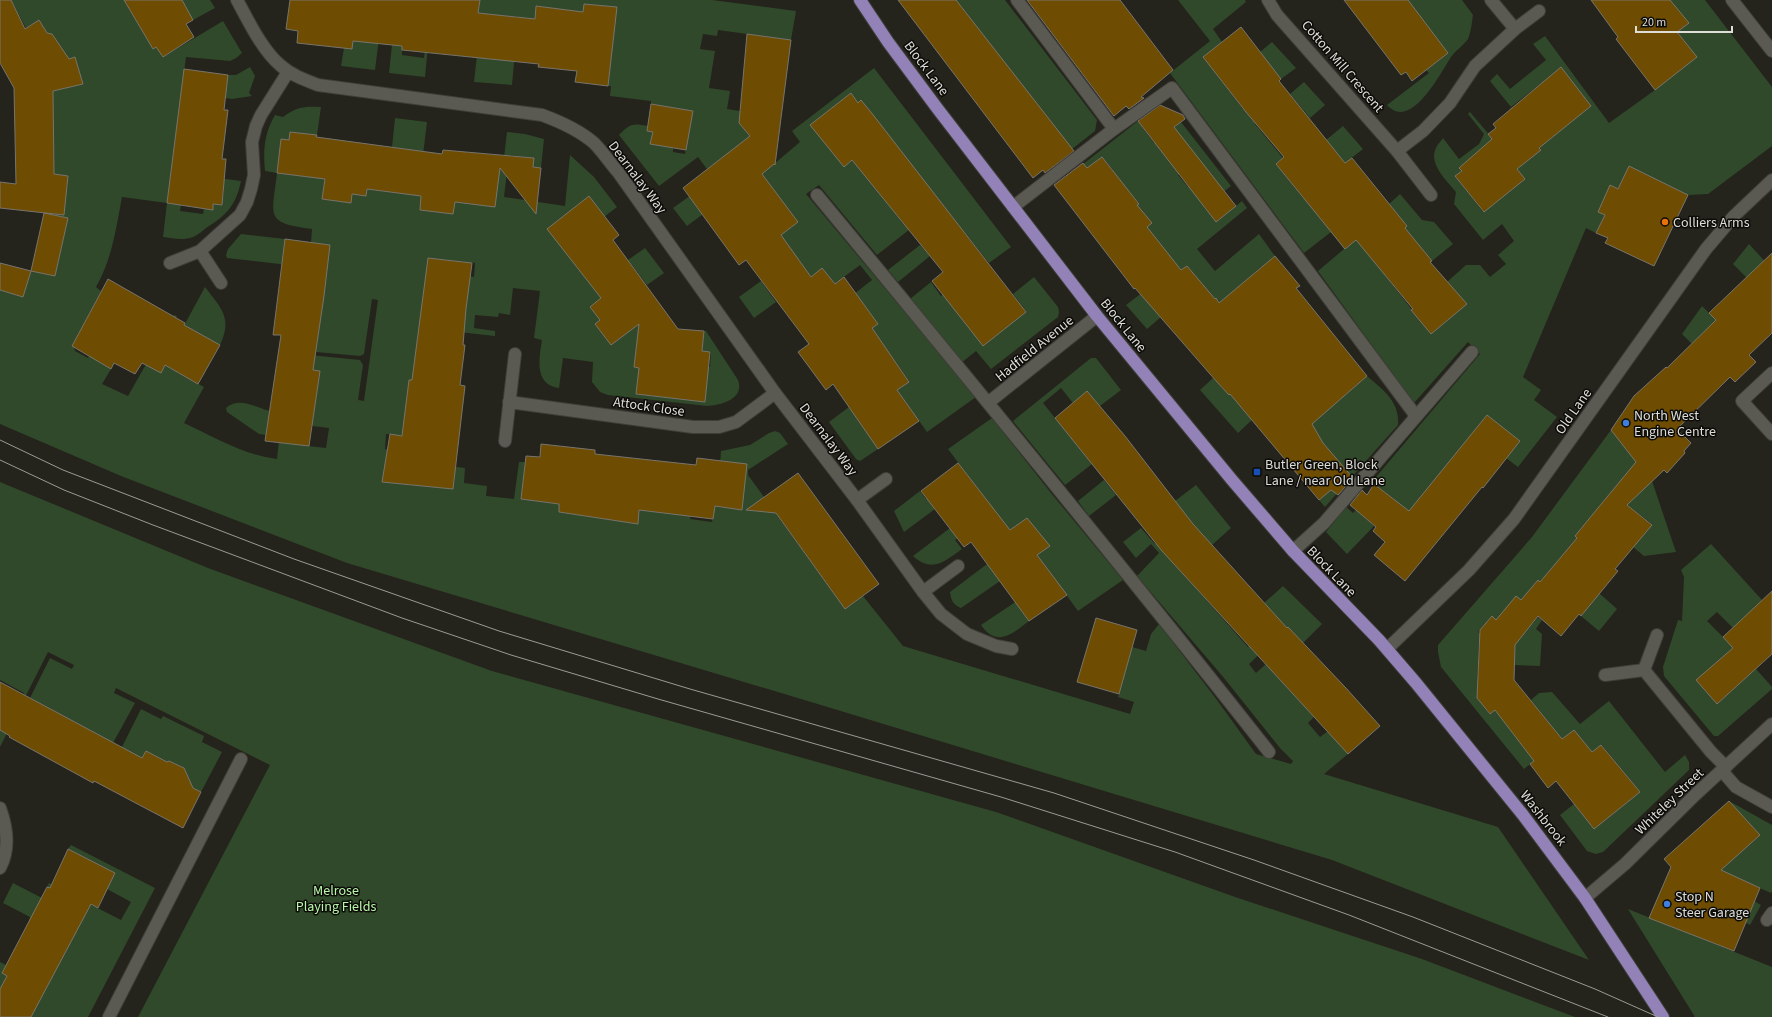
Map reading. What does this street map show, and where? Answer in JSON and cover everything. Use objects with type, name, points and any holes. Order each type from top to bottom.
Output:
[{"type":"main road","name":"Block Lane","points":[[860,0],[902,60],[1097,316],[1232,480],[1293,551],[1387,650]]},
{"type":"main road","name":"Washbrook","points":[[1387,650],[1416,683],[1523,815],[1585,898],[1663,1017]]},
{"type":"street","name":"Dearnalay Way","points":[[237,0],[273,58],[288,72],[304,80],[318,85],[542,115],[561,122],[582,134],[594,144],[618,172],[775,393],[857,500],[923,592],[941,614],[967,634],[996,646],[1012,649]]},
{"type":"street","points":[[1017,0],[1114,129]]},
{"type":"street","name":"Cotton Mill Crescent","points":[[1268,0],[1277,15],[1397,151],[1431,195]]},
{"type":"street","points":[[1491,0],[1515,29]]},
{"type":"street","points":[[1732,0],[1772,51]]},
{"type":"street","points":[[1397,151],[1423,131],[1450,103],[1475,66],[1515,29],[1539,11]]},
{"type":"street","points":[[170,263],[200,251],[240,215],[247,202],[254,175],[253,134],[261,115],[288,72]]},
{"type":"street","points":[[1014,207],[1114,129],[1172,88],[1416,416]]},
{"type":"street","name":"Old Lane","points":[[1387,650],[1469,570],[1514,519],[1706,249],[1734,216],[1772,180]]},
{"type":"street","points":[[818,195],[989,402],[1159,612],[1269,752]]},
{"type":"street","points":[[200,251],[221,283]]},
{"type":"street","name":"Hadfield Avenue","points":[[989,402],[1097,316]]},
{"type":"street","points":[[1293,551],[1324,523],[1472,352]]},
{"type":"street","points":[[505,441],[515,354]]},
{"type":"street","points":[[1772,373],[1742,401],[1772,434]]},
{"type":"street","name":"Attock Close","points":[[510,402],[693,427],[719,427],[736,422],[775,393]]},
{"type":"street","points":[[857,500],[886,479]]},
{"type":"street","points":[[923,592],[958,566]]},
{"type":"street","points":[[1644,670],[1657,635]]},
{"type":"street","points":[[1605,675],[1644,670]]},
{"type":"street","points":[[1644,670],[1711,752],[1736,787],[1772,807]]},
{"type":"street","name":"Whiteley Street","points":[[1585,898],[1625,864],[1772,724]]},
{"type":"street","points":[[109,1017],[241,759]]},
{"type":"street","points":[[0,808],[5,821],[7,837],[4,862],[0,868]]},
{"type":"green space","points":[[11,0],[124,0],[153,49],[156,47],[163,57],[223,21],[242,53],[230,61],[186,57],[167,203],[122,197],[110,255],[96,287],[101,291],[73,344],[75,351],[88,358],[98,339],[111,369],[102,384],[128,396],[174,315],[177,316],[149,367],[165,365],[204,387],[184,423],[229,445],[265,457],[277,459],[279,440],[266,439],[266,435],[308,446],[326,448],[329,428],[312,426],[320,371],[297,368],[300,354],[360,360],[363,365],[358,400],[364,401],[378,300],[372,299],[364,354],[360,356],[316,352],[330,245],[311,243],[312,229],[286,224],[279,220],[275,215],[273,208],[277,173],[311,177],[314,153],[328,155],[322,199],[351,203],[352,194],[366,196],[372,148],[377,149],[372,190],[415,195],[406,149],[392,147],[395,118],[427,122],[423,155],[426,156],[420,209],[453,213],[459,160],[503,166],[507,132],[525,134],[544,139],[541,168],[533,167],[534,158],[509,155],[504,197],[565,206],[570,155],[594,177],[617,207],[596,223],[600,211],[589,196],[574,208],[602,297],[590,307],[600,320],[595,324],[611,345],[643,320],[637,342],[634,367],[658,370],[636,394],[705,402],[706,390],[697,388],[700,367],[710,367],[711,352],[702,351],[704,331],[706,331],[738,380],[738,392],[730,400],[707,406],[608,395],[600,392],[592,382],[593,362],[563,358],[559,388],[551,386],[545,382],[540,370],[539,362],[542,340],[534,338],[540,291],[513,288],[510,315],[499,313],[498,317],[475,315],[474,328],[495,331],[495,336],[458,332],[468,276],[474,277],[475,263],[429,258],[422,304],[451,384],[409,380],[406,404],[452,441],[386,434],[385,449],[402,451],[387,482],[453,489],[455,477],[449,466],[465,468],[464,483],[487,486],[486,496],[514,499],[519,462],[525,462],[521,499],[559,504],[559,512],[638,524],[639,510],[664,513],[666,498],[692,501],[690,519],[712,522],[715,506],[741,509],[720,467],[721,451],[750,445],[775,431],[780,433],[788,444],[748,470],[748,475],[845,609],[863,596],[903,646],[1130,714],[1134,702],[1118,697],[1132,647],[1146,651],[1151,634],[1159,624],[1256,754],[1291,764],[1293,761],[1280,748],[1224,678],[1137,576],[1159,553],[1151,544],[1136,558],[1123,542],[1141,528],[1155,544],[1188,519],[1175,501],[1196,485],[1231,528],[1212,545],[1167,556],[1248,647],[1279,619],[1264,603],[1283,586],[1322,624],[1303,643],[1288,627],[1249,664],[1256,673],[1266,664],[1314,717],[1308,723],[1320,737],[1328,731],[1348,754],[1324,774],[1498,827],[1589,960],[1332,860],[347,563],[121,476],[0,424],[0,290],[23,297],[31,271],[55,276],[68,218],[44,213],[46,187],[67,189],[68,176],[54,174],[53,91],[83,84],[75,57],[51,64],[56,41],[52,34],[47,33],[39,20],[26,28]]},
{"type":"green space","points":[[181,0],[210,0],[215,8],[193,20]]},
{"type":"green space","points":[[480,0],[712,0],[796,11],[791,40],[718,30],[717,36],[703,34],[700,49],[715,51],[709,88],[730,91],[727,109],[740,111],[739,123],[774,164],[800,142],[792,131],[874,68],[1011,247],[989,263],[942,204],[877,255],[819,185],[806,194],[976,397],[927,432],[897,390],[909,381],[893,358],[864,379],[855,368],[868,357],[856,340],[878,324],[863,303],[828,329],[814,311],[829,300],[827,297],[838,288],[823,269],[811,277],[795,255],[777,269],[762,249],[798,222],[784,204],[768,216],[753,196],[736,209],[726,197],[687,226],[673,208],[698,190],[711,206],[741,182],[722,158],[707,169],[698,157],[659,186],[619,135],[632,125],[648,126],[647,131],[653,132],[651,144],[673,148],[673,152],[685,154],[693,111],[651,104],[651,101],[610,96],[611,86],[608,86],[616,7],[584,4],[577,71],[570,70],[574,25],[551,22],[552,8],[536,6],[533,40],[517,38],[519,17],[486,14],[481,58],[505,60],[507,52],[515,52],[512,85],[474,82],[477,55],[474,54]],"holes":[[[851,93],[858,103],[861,101],[938,199],[904,225],[853,160],[844,166],[832,152],[840,144],[819,118]],[[860,265],[872,280],[849,298],[837,282]]]},
{"type":"green space","points":[[956,0],[1005,0],[1097,120],[1095,131],[1072,149]]},
{"type":"green space","points":[[1178,0],[1245,0],[1246,2],[1213,29],[1222,42],[1203,57],[1243,109],[1255,101],[1265,115],[1255,124],[1283,158],[1276,164],[1303,198],[1317,186],[1372,256],[1407,226],[1389,204],[1400,194],[1422,220],[1434,222],[1453,244],[1432,261],[1411,236],[1377,265],[1431,334],[1467,304],[1447,282],[1466,265],[1480,265],[1490,277],[1506,264],[1498,255],[1514,241],[1502,224],[1483,240],[1454,204],[1456,192],[1440,172],[1434,160],[1436,148],[1443,138],[1459,159],[1479,144],[1484,134],[1468,114],[1470,112],[1497,144],[1460,168],[1462,171],[1455,176],[1483,212],[1525,179],[1517,169],[1541,149],[1509,111],[1511,107],[1490,81],[1497,74],[1510,89],[1546,60],[1533,44],[1545,36],[1609,123],[1655,90],[1696,57],[1677,32],[1688,23],[1670,0],[1705,0],[1772,87],[1772,146],[1708,194],[1688,195],[1629,167],[1618,189],[1610,186],[1598,212],[1605,215],[1596,233],[1586,228],[1523,377],[1541,390],[1534,400],[1557,417],[1518,467],[1506,458],[1520,441],[1487,415],[1399,524],[1395,500],[1376,485],[1380,481],[1376,477],[1480,354],[1468,342],[1414,403],[1318,271],[1344,249],[1331,232],[1304,253],[1170,73],[1210,41]],"holes":[[[1561,68],[1591,106],[1541,146],[1511,107]]]},
{"type":"green space","points":[[1397,0],[1462,0],[1473,15],[1468,39],[1451,57],[1433,86],[1424,97],[1415,106],[1406,111],[1396,111],[1387,105],[1429,73],[1426,70],[1448,53],[1416,12]]},
{"type":"green space","points":[[356,11],[382,14],[375,70],[341,66],[344,48]]},
{"type":"green space","points":[[429,13],[425,77],[389,73],[392,45],[402,46],[402,55],[424,58]]},
{"type":"green space","points":[[1272,42],[1296,68],[1281,79],[1260,52]]},
{"type":"green space","points":[[250,67],[255,76],[249,93],[252,96],[232,99],[219,97],[226,89],[228,75],[236,75]]},
{"type":"green space","points":[[1304,82],[1325,105],[1310,118],[1290,94]]},
{"type":"green space","points":[[321,107],[317,135],[290,132],[289,140],[281,139],[277,173],[265,171],[264,164],[266,136],[275,115],[283,117],[292,111],[301,108]]},
{"type":"green space","points":[[1156,107],[1167,108],[1142,127],[1154,143],[1181,122],[1231,186],[1204,207],[1216,222],[1242,201],[1247,208],[1197,249],[1215,271],[1259,234],[1275,256],[1254,273],[1262,282],[1336,403],[1367,376],[1384,391],[1396,409],[1398,425],[1325,507],[1319,500],[1349,475],[1281,393],[1238,433],[1200,390],[1213,378],[1229,395],[1227,312],[1216,298],[1205,308],[1199,281],[1187,266],[1176,274],[1161,317],[1147,329],[1126,305],[1143,292],[1127,213],[1139,203],[1128,190],[1124,193],[1100,180],[1113,170],[1102,157],[1059,190],[1055,186]],"holes":[[[1199,159],[1208,171],[1188,187],[1178,175]]]},
{"type":"green space","points":[[1343,126],[1363,149],[1345,163],[1326,140]]},
{"type":"green space","points":[[218,178],[241,181],[230,209],[220,219],[193,237],[178,239],[163,237],[167,203],[181,205],[180,211],[203,214],[204,208],[213,210],[213,204],[222,205],[224,190],[217,189]]},
{"type":"green space","points":[[241,234],[285,239],[283,255],[288,265],[227,258],[226,255],[228,249]]},
{"type":"green space","points":[[1749,244],[1770,267],[1747,278],[1733,264]]},
{"type":"green space","points":[[920,245],[930,256],[898,282],[888,270]]},
{"type":"green space","points":[[645,248],[664,273],[647,285],[628,260]]},
{"type":"green space","points":[[1034,277],[1058,307],[1058,317],[991,369],[976,351],[961,363],[910,299],[931,282],[941,296],[953,286],[983,346],[1026,311],[1013,294]]},
{"type":"green space","points":[[761,281],[776,302],[754,318],[739,297]]},
{"type":"green space","points":[[205,287],[220,307],[225,320],[224,336],[220,345],[181,331]]},
{"type":"green space","points":[[1702,306],[1716,320],[1692,344],[1682,334]]},
{"type":"green space","points":[[1091,358],[1096,358],[1121,390],[1100,406],[1087,391],[1073,403],[1061,388],[1043,403],[1092,464],[1065,485],[1013,421]]},
{"type":"green space","points":[[243,403],[275,412],[268,422],[266,435],[259,434],[227,412],[226,408],[231,404]]},
{"type":"green space","points":[[849,407],[878,449],[860,461],[856,459],[829,422]]},
{"type":"green space","points":[[992,418],[1051,493],[1123,580],[1078,611],[1037,555],[982,551],[1001,520],[948,449]]},
{"type":"green space","points":[[1611,430],[1652,481],[1676,552],[1644,556],[1633,547],[1652,524],[1611,492],[1575,536],[1577,538],[1540,582],[1538,580],[1521,600],[1496,620],[1492,616],[1478,632],[1483,636],[1479,640],[1477,688],[1483,697],[1479,700],[1489,714],[1495,710],[1534,761],[1524,769],[1441,667],[1438,645],[1532,537]]},
{"type":"green space","points":[[1104,480],[1116,495],[1089,516],[1078,501]]},
{"type":"green space","name":"Melrose Playing Fields","points":[[0,482],[208,568],[492,671],[996,812],[1238,898],[1422,959],[1575,1017],[138,1017],[270,765],[116,688],[114,693],[135,703],[113,743],[30,698],[50,658],[72,669],[74,665],[48,652],[0,747],[0,730],[4,732],[24,693],[0,680]]},
{"type":"green space","points":[[920,491],[926,499],[932,496],[939,506],[904,532],[894,511]]},
{"type":"green space","points":[[1346,507],[1353,513],[1356,510],[1374,526],[1347,554],[1326,532]]},
{"type":"green space","points":[[954,525],[961,535],[955,540],[962,549],[944,561],[932,565],[926,564],[913,556]]},
{"type":"green space","points":[[1711,544],[1772,611],[1733,628],[1717,612],[1707,621],[1723,637],[1735,646],[1697,680],[1717,704],[1756,669],[1772,687],[1772,689],[1718,736],[1714,736],[1664,676],[1663,667],[1678,620],[1682,621],[1684,577],[1681,570]]},
{"type":"green space","points":[[987,564],[1000,581],[961,608],[954,604],[950,592]]},
{"type":"green space","points":[[1599,593],[1617,609],[1599,631],[1581,616]]},
{"type":"green space","points":[[1020,599],[1022,612],[1029,621],[1011,634],[999,637],[993,636],[981,625]]},
{"type":"green space","points":[[1538,617],[1542,620],[1536,629],[1542,634],[1540,666],[1514,665],[1515,645]]},
{"type":"green space","points":[[1552,692],[1580,724],[1609,701],[1665,772],[1685,755],[1689,762],[1689,770],[1603,852],[1596,854],[1587,851],[1560,815],[1574,804],[1594,829],[1640,792],[1602,745],[1592,752],[1574,730],[1562,739],[1531,700],[1539,693]]},
{"type":"green space","points":[[141,709],[161,719],[163,716],[204,736],[202,742],[222,752],[201,792],[181,782],[186,772],[184,768],[169,761],[167,762],[146,751],[140,762],[120,751]]},
{"type":"green space","points":[[1729,801],[1772,825],[1772,891],[1771,893],[1753,885],[1747,897],[1761,905],[1750,925],[1694,893],[1760,835]]},
{"type":"green space","points":[[71,845],[155,888],[88,1017],[26,1017],[30,1004],[0,989],[0,962],[6,965],[2,973],[7,976],[2,985],[38,1003],[53,973],[13,952],[14,949],[55,970],[70,941],[29,921],[30,917],[3,903],[13,883],[42,898],[88,907],[47,887],[49,883],[121,920],[131,902],[107,889],[115,873],[68,849]]},
{"type":"green space","points":[[1628,909],[1772,967],[1772,1017],[1695,1017]]},
{"type":"building","points":[[0,0],[11,0],[25,29],[39,20],[47,33],[52,34],[69,59],[75,57],[83,84],[53,91],[54,174],[68,176],[64,215],[0,208],[0,182],[16,184],[14,88],[0,63]]},
{"type":"building","points":[[124,0],[182,0],[193,20],[186,24],[194,37],[163,57],[156,47],[153,49]]},
{"type":"building","points":[[290,0],[480,0],[478,13],[535,19],[536,6],[583,12],[584,4],[617,7],[608,86],[575,82],[577,71],[538,67],[539,64],[402,50],[402,46],[353,41],[352,49],[297,43],[298,31],[286,29]]},
{"type":"building","points":[[898,0],[956,0],[1074,151],[1045,173],[1043,170],[1033,178]]},
{"type":"building","points":[[1027,0],[1120,0],[1173,70],[1141,97],[1144,98],[1129,109],[1126,106],[1114,116]]},
{"type":"building","points":[[1344,0],[1408,0],[1448,53],[1412,81],[1406,72],[1401,75]]},
{"type":"building","points":[[1591,0],[1670,0],[1689,23],[1677,32],[1697,57],[1655,90],[1616,39],[1618,37]]},
{"type":"building","points":[[1241,27],[1281,79],[1279,81],[1345,163],[1352,158],[1407,226],[1405,228],[1432,261],[1430,262],[1467,304],[1431,334],[1411,310],[1413,309],[1356,240],[1345,249],[1276,164],[1284,157],[1246,112],[1203,57]]},
{"type":"building","points":[[747,34],[791,40],[775,165],[774,164],[762,174],[798,222],[781,235],[811,277],[822,268],[835,284],[844,277],[878,324],[872,328],[909,382],[897,390],[919,421],[878,449],[833,384],[826,390],[798,352],[809,344],[746,260],[739,265],[683,188],[750,136],[739,123]]},
{"type":"building","points":[[1561,67],[1591,106],[1539,148],[1541,150],[1517,169],[1525,179],[1484,212],[1455,176],[1462,171],[1459,168],[1492,139],[1488,134],[1496,128],[1493,124]]},
{"type":"building","points":[[184,69],[228,75],[224,110],[228,110],[222,159],[226,159],[222,205],[213,204],[213,210],[167,203]]},
{"type":"building","points":[[851,93],[858,103],[861,100],[874,116],[1026,312],[983,346],[932,281],[943,272],[852,160],[844,167],[810,125]]},
{"type":"building","points":[[651,104],[693,111],[686,150],[650,144],[653,132],[647,131]]},
{"type":"building","points":[[1160,105],[1183,115],[1185,119],[1174,127],[1236,206],[1216,222],[1138,121]]},
{"type":"building","points":[[290,132],[317,135],[316,137],[442,154],[443,150],[534,158],[533,167],[541,168],[536,214],[500,168],[495,207],[455,202],[453,214],[420,210],[421,196],[367,189],[366,196],[352,194],[351,203],[322,199],[325,179],[277,173],[281,139],[289,140]]},
{"type":"building","points":[[1102,157],[1139,204],[1137,205],[1152,223],[1147,227],[1181,270],[1187,266],[1219,303],[1275,256],[1300,286],[1296,288],[1367,376],[1312,424],[1323,443],[1353,478],[1338,495],[1331,490],[1319,500],[1230,394],[1229,395],[1217,382],[1135,288],[1134,289],[1054,185],[1083,163],[1087,168]]},
{"type":"building","points":[[1629,166],[1688,195],[1654,266],[1605,243],[1608,238],[1596,233],[1605,215],[1598,212],[1610,185],[1618,189]]},
{"type":"building","points":[[589,196],[619,235],[613,240],[678,329],[704,331],[702,351],[710,352],[705,402],[636,394],[639,368],[634,367],[639,324],[611,345],[595,324],[600,320],[590,307],[601,298],[547,229]]},
{"type":"building","points":[[44,213],[68,218],[55,276],[31,271]]},
{"type":"building","points":[[285,239],[330,245],[313,370],[320,371],[309,446],[265,441],[281,335],[273,335]]},
{"type":"building","points":[[1772,253],[1772,333],[1749,355],[1756,362],[1735,382],[1730,377],[1677,429],[1691,443],[1684,451],[1685,453],[1667,473],[1664,470],[1627,505],[1652,525],[1615,569],[1618,571],[1581,616],[1579,614],[1561,636],[1538,616],[1515,645],[1514,680],[1562,739],[1574,730],[1592,752],[1601,745],[1640,792],[1594,829],[1556,781],[1548,788],[1530,764],[1534,761],[1495,710],[1490,714],[1477,698],[1480,630],[1492,616],[1496,620],[1516,596],[1521,600],[1538,580],[1540,582],[1577,538],[1575,536],[1636,462],[1611,430],[1634,396],[1666,367],[1667,368],[1716,320],[1709,313]]},
{"type":"building","points":[[428,258],[472,263],[466,309],[463,345],[465,345],[460,385],[465,386],[453,489],[382,482],[390,434],[402,436],[409,380],[412,380]]},
{"type":"building","points":[[0,263],[31,271],[23,297],[0,290]]},
{"type":"building","points":[[108,279],[220,345],[198,384],[165,365],[161,373],[142,363],[135,374],[114,363],[111,369],[72,346]]},
{"type":"building","points":[[1087,391],[1125,436],[1193,524],[1287,628],[1288,627],[1345,687],[1380,726],[1348,754],[1162,551],[1055,418]]},
{"type":"building","points":[[1487,415],[1520,441],[1483,488],[1482,487],[1405,581],[1374,555],[1385,542],[1373,531],[1376,527],[1350,505],[1362,490],[1367,495],[1374,484],[1409,511]]},
{"type":"building","points":[[541,444],[595,450],[595,454],[696,465],[697,458],[747,464],[742,510],[715,506],[713,519],[639,510],[638,524],[559,512],[559,504],[521,499],[526,456],[540,457]]},
{"type":"building","points":[[958,463],[1010,530],[1027,518],[1050,546],[1037,555],[1067,595],[1029,621],[971,542],[964,547],[921,491]]},
{"type":"building","points":[[798,473],[879,584],[845,609],[776,513],[746,510]]},
{"type":"building","points":[[1772,591],[1772,654],[1717,704],[1696,680],[1733,648],[1723,637]]},
{"type":"building","points":[[1096,618],[1137,630],[1119,694],[1077,682]]},
{"type":"building","points":[[0,682],[142,758],[146,751],[167,762],[169,761],[184,768],[193,788],[201,792],[183,828],[94,781],[93,783],[9,737],[10,736],[0,730]]},
{"type":"building","points":[[1729,801],[1760,835],[1721,870],[1760,888],[1734,951],[1649,918],[1671,867],[1664,859]]},
{"type":"building","points":[[68,849],[115,873],[98,908],[91,904],[31,1017],[0,1017],[0,989],[7,976],[2,973],[47,887],[50,888]]},
{"type":"tram line","points":[[0,440],[63,470],[294,559],[499,631],[690,689],[1054,793],[1254,860],[1413,917],[1595,989],[1658,1017]]},
{"type":"tram line","points":[[0,460],[64,490],[153,525],[402,618],[511,655],[658,699],[1001,797],[1175,852],[1349,915],[1608,1017]]},
{"type":"place","name":"Colliers Arms","points":[[1665,222]]},
{"type":"place","name":"North West Engine Centre","points":[[1626,423]]},
{"type":"place","name":"Butler Green, Block Lane / near Old Lane","points":[[1257,472]]},
{"type":"place","name":"Stop N Steer Garage","points":[[1667,904]]}]
